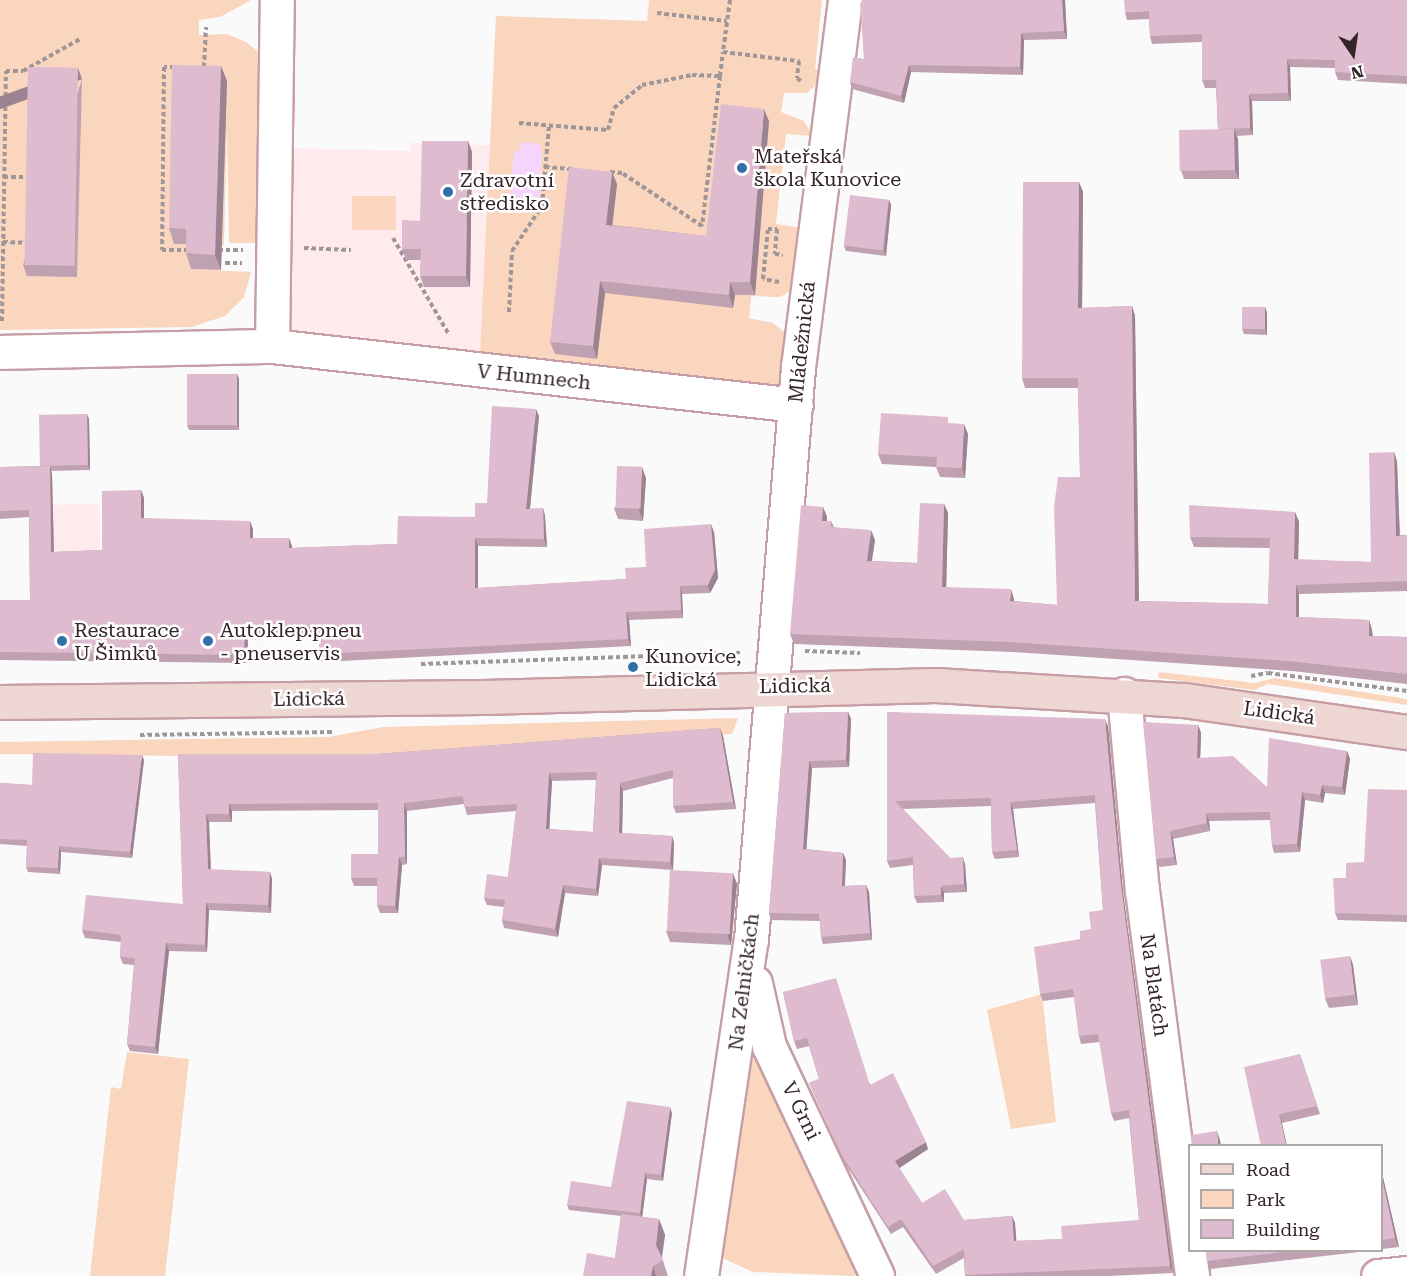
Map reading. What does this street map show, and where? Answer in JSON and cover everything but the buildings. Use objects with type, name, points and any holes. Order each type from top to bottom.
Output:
[{"type":"main road","name":"Lidická","points":[[0,702],[482,697],[769,686],[936,685],[1124,694],[1407,732]]},
{"type":"street","points":[[272,346],[277,0]]},
{"type":"street","name":"Mládežnická","points":[[769,686],[810,271],[833,75],[845,0]]},
{"type":"street","name":"V Humnech","points":[[1,343],[272,346],[796,405]]},
{"type":"street","name":"Na Zelničkách","points":[[701,1276],[751,939],[769,686]]},
{"type":"street","name":"Na Blatách","points":[[1124,694],[1140,878],[1188,1245]]},
{"type":"street","name":"V Grni","points":[[751,939],[766,1038],[877,1276]]},
{"type":"street","name":"Na Blatách","points":[[1189,1252],[1192,1276]]},
{"type":"street","points":[[1378,1276],[1407,1274]]},
{"type":"path","points":[[600,171],[622,173],[702,226],[730,0]]},
{"type":"path","points":[[657,13],[727,21]]},
{"type":"path","points":[[196,67],[206,67],[206,27]]},
{"type":"path","points":[[1,343],[6,71],[23,71],[80,39]]},
{"type":"path","points":[[723,52],[799,61],[797,78],[806,84],[818,74],[833,75]]},
{"type":"path","points":[[185,67],[165,67],[162,250],[196,250]]},
{"type":"path","points":[[519,123],[608,130],[621,98],[642,85],[683,76],[720,76]]},
{"type":"path","points":[[718,96],[724,97]]},
{"type":"path","points":[[509,312],[512,251],[542,206],[549,126]]},
{"type":"path","points":[[545,167],[578,170]]},
{"type":"path","points":[[4,177],[30,177]]},
{"type":"path","points":[[393,238],[450,337]]},
{"type":"path","points":[[3,242],[28,243]]},
{"type":"path","points":[[207,250],[274,248],[351,250]]},
{"type":"path","points":[[778,289],[779,282]]},
{"type":"path","points":[[407,664],[771,652],[869,653]]},
{"type":"path","points":[[1241,675],[1268,673],[1407,691]]},
{"type":"shaded area","points":[[496,16],[647,21],[752,293],[741,387],[281,336],[287,148],[411,151],[411,143],[490,145]]},
{"type":"shaded area","points":[[521,143],[539,143],[542,153],[539,199],[510,197],[514,151],[520,151]]},
{"type":"shaded area","points":[[99,504],[102,660],[35,661],[32,505]]},
{"type":"green space","points":[[0,0],[251,0],[220,17],[199,20],[199,35],[227,34],[246,42],[259,53],[264,77],[261,243],[229,243],[227,126],[224,245],[194,244],[192,269],[251,272],[244,297],[225,316],[192,327],[0,330]]},
{"type":"green space","points":[[649,0],[822,0],[815,69],[822,70],[820,81],[807,93],[784,93],[781,112],[804,121],[813,136],[786,134],[776,224],[803,228],[796,288],[780,297],[751,296],[749,318],[773,323],[787,334],[784,389],[480,356],[496,16],[647,21]]},
{"type":"green space","points":[[352,196],[396,196],[396,230],[352,230]]},
{"type":"green space","points":[[1159,672],[1255,683],[1274,678],[1407,699],[1407,705],[1268,684],[1254,690],[1158,678]]},
{"type":"green space","points":[[738,718],[732,734],[380,758],[0,754],[0,742],[328,737],[383,727]]},
{"type":"green space","points":[[1042,994],[1056,1122],[1011,1129],[987,1010]]},
{"type":"green space","points":[[127,1052],[189,1059],[165,1276],[90,1276],[111,1087],[121,1089]]},
{"type":"green space","points":[[750,1059],[760,1061],[857,1272],[854,1276],[753,1272],[720,1257]]},
{"type":"place","name":"Mateřská škola Kunovice","points":[[742,168]]},
{"type":"place","name":"Zdravotní středisko","points":[[448,192]]},
{"type":"place","name":"Restaurace U Šimků","points":[[62,641]]},
{"type":"place","name":"Autoklep.pneu - pneuservis","points":[[208,641]]},
{"type":"place","name":"Kunovice, Lidická","points":[[633,667]]}]
